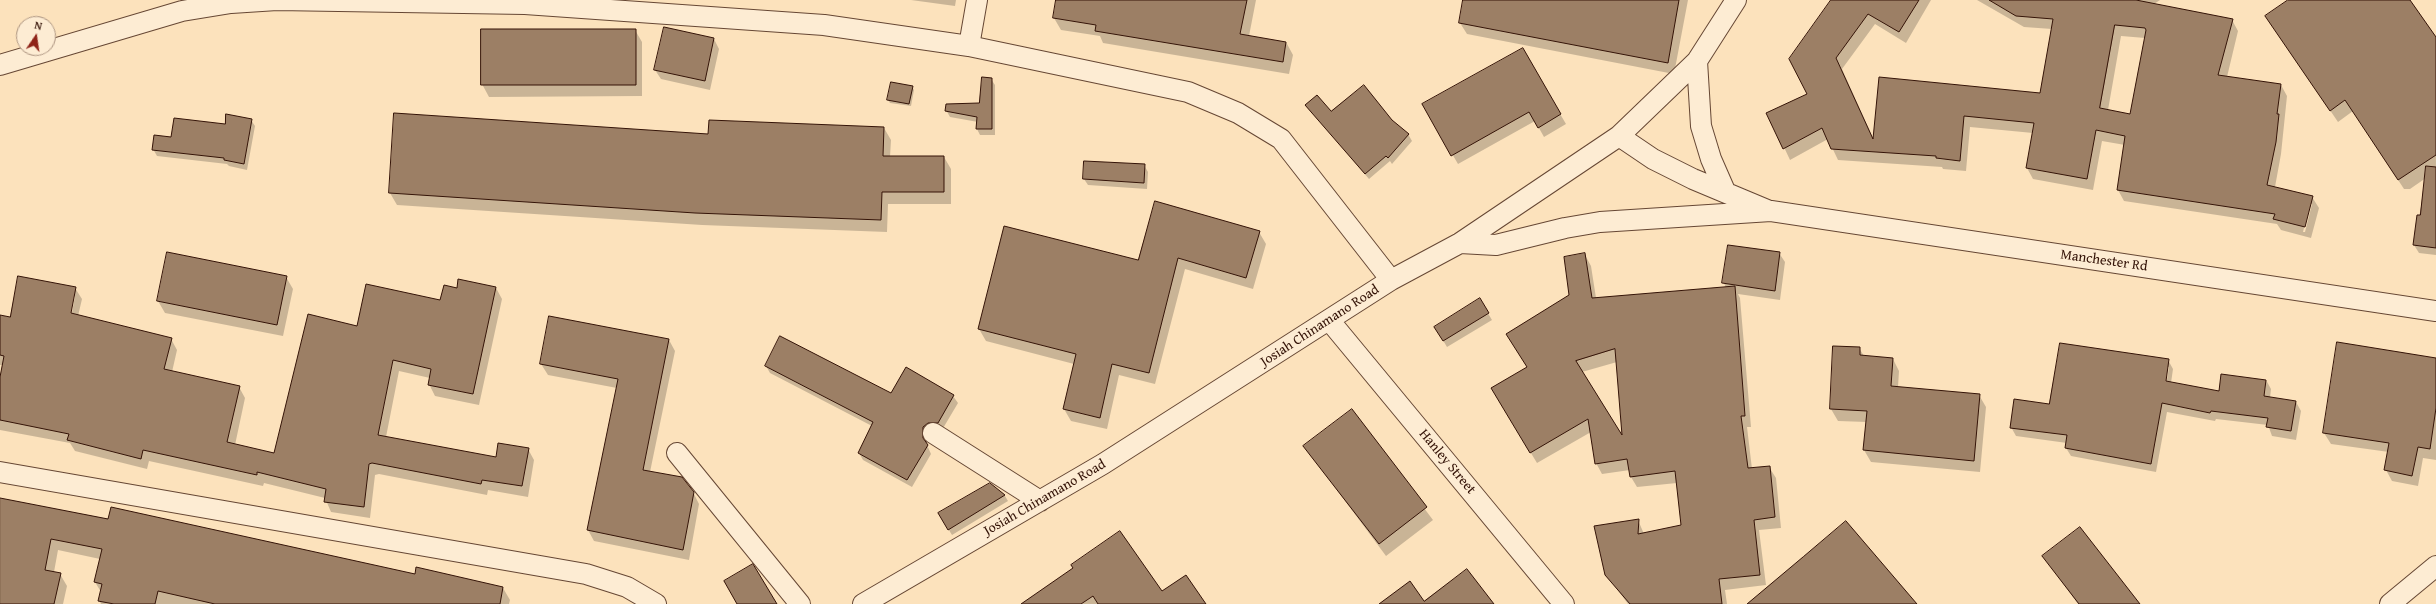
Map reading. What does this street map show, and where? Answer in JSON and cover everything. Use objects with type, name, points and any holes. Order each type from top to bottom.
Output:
[{"type":"street","points":[[0,65],[182,11],[231,3],[277,0],[525,2],[824,25],[969,46],[1188,92],[1238,113],[1281,139],[1391,280]]},
{"type":"street","points":[[969,46],[977,0]]},
{"type":"street","name":"Josiah Chinamano Road","points":[[863,604],[1104,464],[1391,280],[1460,243],[1619,136],[1697,60],[1736,0]]},
{"type":"street","points":[[1697,60],[1701,126],[1711,159],[1726,191]]},
{"type":"street","points":[[1619,136],[1653,159],[1693,179],[1726,191],[1771,211]]},
{"type":"street","points":[[1460,243],[1496,245],[1565,228],[1600,222],[1771,211]]},
{"type":"street","name":"Manchester Rd","points":[[1771,211],[2436,310]]},
{"type":"street","name":"Hanley Street","points":[[1329,320],[1564,604]]},
{"type":"street","points":[[933,433],[1040,501]]},
{"type":"street","points":[[677,453],[800,604]]},
{"type":"street","points":[[0,472],[586,574],[627,587],[656,604]]},
{"type":"street","points":[[2390,604],[2436,566]]},
{"type":"building","points":[[1056,0],[1247,0],[1240,34],[1286,42],[1283,62],[1095,31],[1096,25],[1053,18]]},
{"type":"building","points":[[1463,0],[1679,0],[1668,63],[1459,23]]},
{"type":"building","points":[[1831,0],[1919,0],[1899,32],[1868,14],[1836,58],[1873,139],[1879,77],[2040,93],[2053,19],[2016,16],[1989,0],[2136,0],[2233,19],[2218,75],[2281,84],[2277,114],[2279,114],[2276,142],[2267,185],[2313,196],[2305,227],[2273,219],[2275,214],[2117,190],[2125,136],[2096,130],[2087,179],[2026,168],[2034,123],[1964,116],[1960,161],[1936,158],[1936,156],[1831,149],[1822,128],[1783,149],[1766,113],[1807,94],[1789,59]],"holes":[[[2115,25],[2145,28],[2146,30],[2130,114],[2100,108]]]},
{"type":"building","points":[[2288,0],[2410,0],[2436,37],[2436,155],[2398,180],[2345,100],[2330,111],[2265,16]]},
{"type":"building","points":[[664,27],[714,38],[705,81],[654,70]]},
{"type":"building","points":[[481,29],[636,29],[636,85],[481,85]]},
{"type":"building","points":[[1523,48],[1561,114],[1538,128],[1529,112],[1451,156],[1422,104]]},
{"type":"building","points":[[982,77],[992,78],[992,129],[976,129],[977,117],[945,111],[946,104],[979,103]]},
{"type":"building","points":[[891,82],[913,86],[909,104],[887,100]]},
{"type":"building","points":[[1364,85],[1392,120],[1409,134],[1388,158],[1386,156],[1365,174],[1305,105],[1317,95],[1331,111]]},
{"type":"building","points":[[394,113],[708,134],[709,120],[884,127],[883,156],[944,156],[944,192],[882,192],[881,220],[695,213],[389,193]]},
{"type":"building","points":[[226,114],[252,119],[244,164],[224,160],[224,158],[152,150],[154,135],[171,137],[174,118],[225,124]]},
{"type":"building","points":[[1084,161],[1145,164],[1144,183],[1083,179]]},
{"type":"building","points":[[2426,166],[2436,167],[2436,248],[2413,245],[2417,215],[2420,215]]},
{"type":"building","points":[[1155,201],[1260,231],[1246,278],[1178,258],[1149,373],[1112,364],[1100,418],[1063,409],[1076,354],[978,329],[1004,226],[1138,260]]},
{"type":"building","points":[[1728,245],[1780,252],[1775,291],[1722,283]]},
{"type":"building","points":[[167,252],[287,276],[277,325],[157,301]]},
{"type":"building","points":[[1585,253],[1592,298],[1735,286],[1745,416],[1741,416],[1748,468],[1770,466],[1775,517],[1754,520],[1760,575],[1719,579],[1722,604],[1630,604],[1605,575],[1594,526],[1639,519],[1638,534],[1681,525],[1675,471],[1630,477],[1627,459],[1595,464],[1588,419],[1530,453],[1491,388],[1527,367],[1506,334],[1569,295],[1564,257]],"holes":[[[1615,349],[1622,435],[1576,361]]]},
{"type":"building","points":[[18,276],[76,287],[71,313],[172,338],[164,369],[240,386],[227,442],[274,453],[308,314],[357,326],[366,284],[440,300],[444,285],[457,288],[458,279],[496,287],[473,394],[428,385],[431,369],[393,360],[378,435],[496,457],[498,443],[529,448],[522,486],[482,480],[481,484],[372,463],[369,464],[364,507],[324,502],[326,489],[257,472],[257,475],[143,450],[141,459],[67,440],[69,434],[0,420],[0,377],[4,356],[0,355],[0,315],[10,317]]},
{"type":"building","points":[[1480,298],[1489,313],[1443,341],[1434,327]]},
{"type":"building","points":[[549,316],[669,339],[643,470],[682,477],[694,492],[683,550],[587,530],[618,379],[540,364]]},
{"type":"building","points":[[780,336],[891,393],[906,367],[954,395],[938,423],[928,423],[923,427],[923,438],[928,445],[907,480],[858,453],[873,422],[765,366]]},
{"type":"building","points":[[2337,342],[2436,358],[2436,408],[2430,449],[2418,447],[2412,476],[2384,470],[2389,443],[2323,433]]},
{"type":"building","points":[[2060,343],[2169,359],[2166,381],[2219,391],[2221,374],[2266,380],[2264,396],[2296,401],[2291,431],[2266,427],[2268,418],[2211,411],[2210,413],[2162,403],[2151,464],[2065,448],[2067,435],[2010,428],[2014,399],[2049,404]]},
{"type":"building","points":[[1833,346],[1860,347],[1860,355],[1893,358],[1891,386],[1980,394],[1974,461],[1863,450],[1867,411],[1830,409]]},
{"type":"building","points":[[1352,409],[1427,507],[1379,544],[1303,446]]},
{"type":"building","points":[[990,483],[1005,495],[948,530],[938,513]]},
{"type":"building","points":[[0,498],[108,519],[111,507],[415,574],[416,567],[503,587],[500,604],[215,604],[158,591],[155,604],[114,604],[98,601],[102,584],[94,582],[102,549],[51,539],[45,570],[61,573],[54,604],[0,604]]},
{"type":"building","points":[[1846,521],[1917,604],[1747,604],[1803,557]]},
{"type":"building","points":[[2080,527],[2140,604],[2079,604],[2042,556]]},
{"type":"building","points":[[1120,531],[1162,591],[1186,575],[1206,604],[1098,604],[1093,596],[1081,604],[1021,604],[1073,568],[1071,565]]},
{"type":"building","points":[[753,564],[777,604],[737,604],[724,581]]},
{"type":"building","points":[[1467,569],[1494,604],[1379,604],[1410,581],[1424,601]]}]
